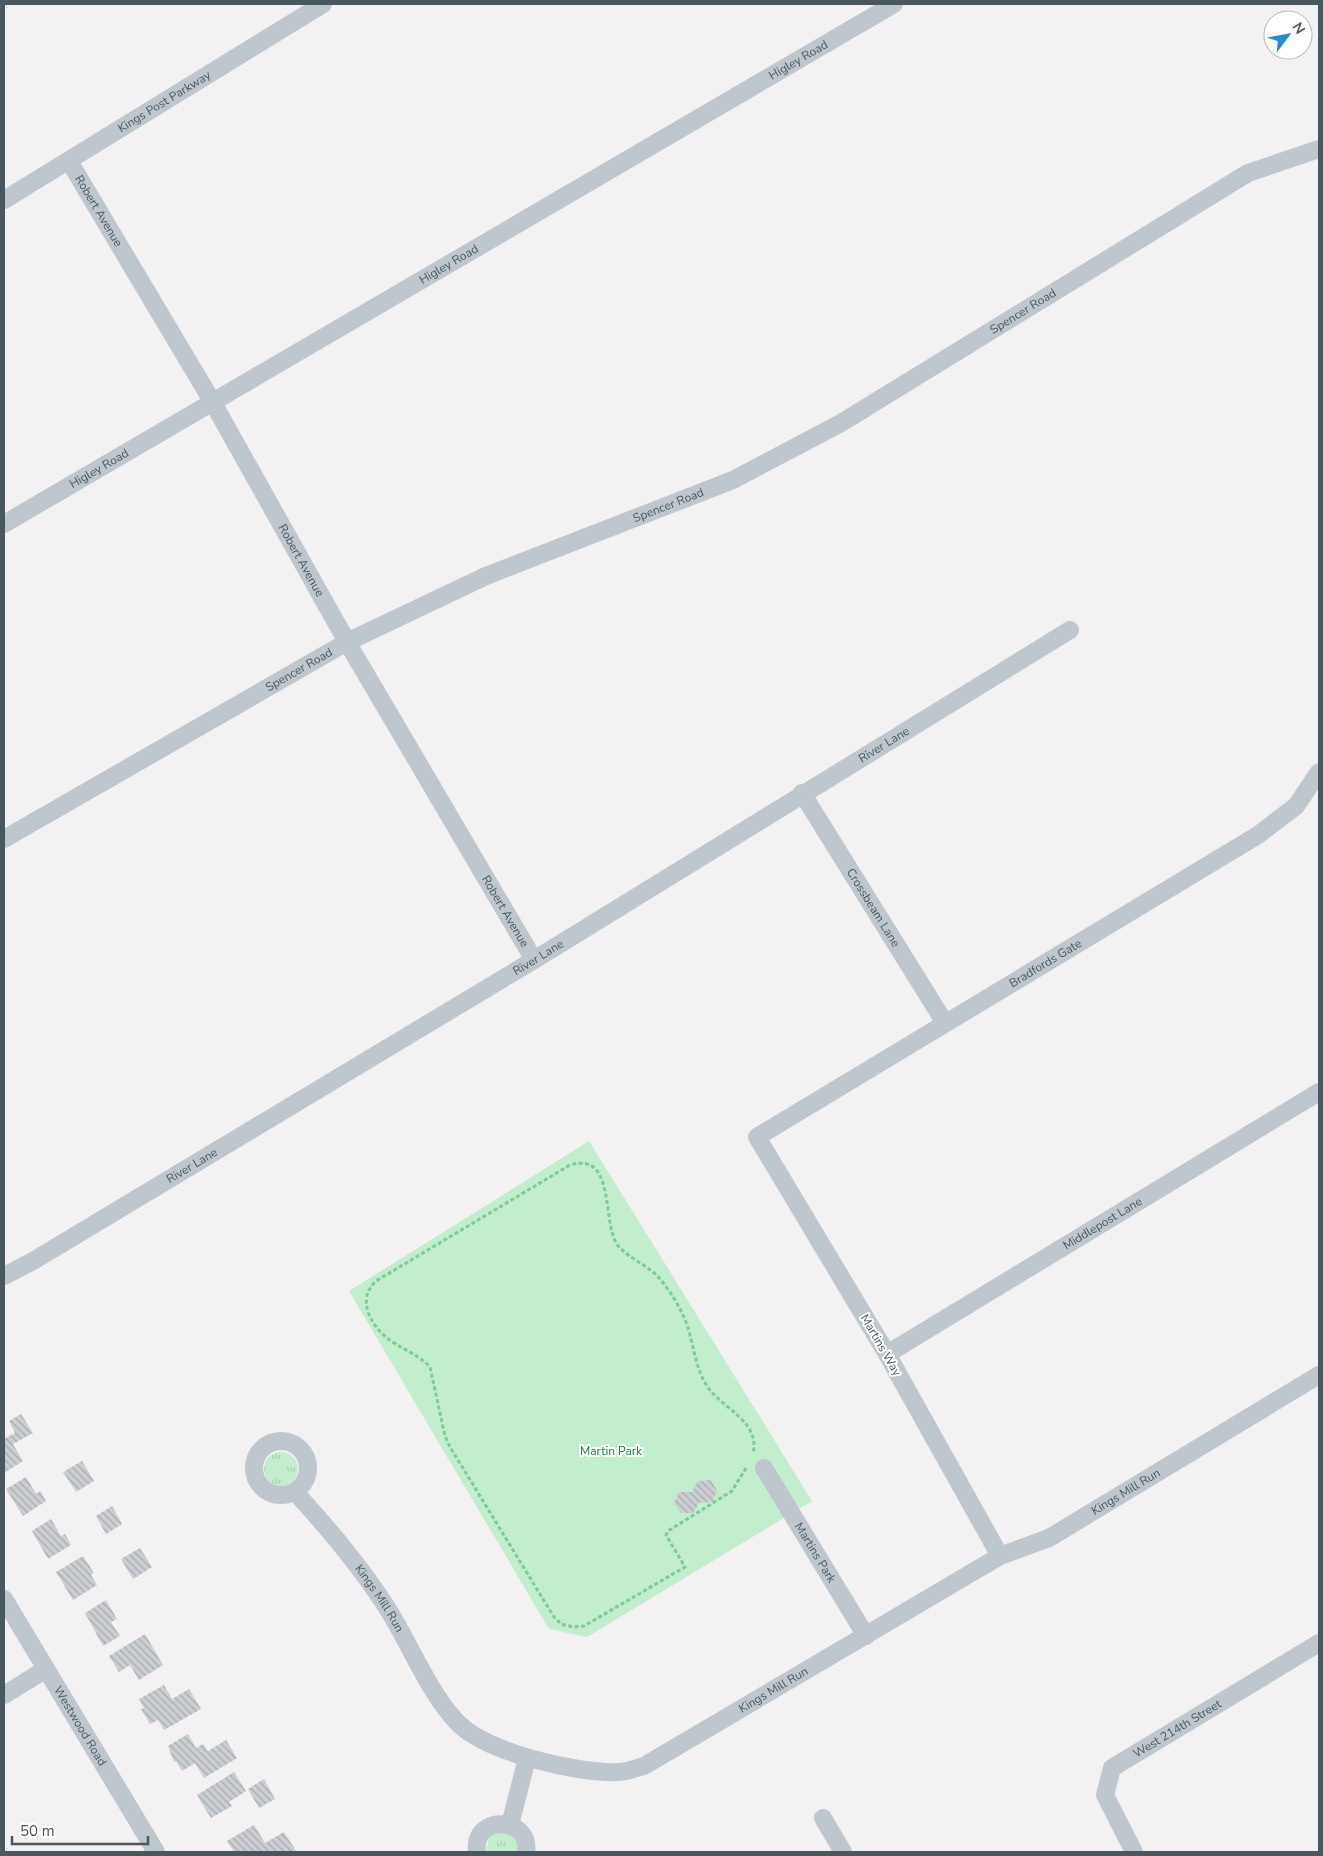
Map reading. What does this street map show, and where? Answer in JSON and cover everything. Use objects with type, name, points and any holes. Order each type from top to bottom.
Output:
[{"type":"street","name":"Kings Post Parkway","points":[[4,200],[323,4]]},
{"type":"street","name":"Higley Road","points":[[4,524],[894,4]]},
{"type":"street","name":"Spencer Road","points":[[4,839],[347,642],[486,576],[733,480],[840,423],[1248,173],[1319,149]]},
{"type":"street","name":"Robert Avenue","points":[[69,161],[212,401],[347,642],[534,960]]},
{"type":"street","name":"River Lane","points":[[4,1276],[33,1261],[534,960],[802,793],[1070,630]]},
{"type":"street","name":"Bradfords Gate","points":[[758,1137],[945,1022],[1258,835],[1296,806],[1319,772]]},
{"type":"street","name":"Crossbeam Lane","points":[[802,793],[945,1022]]},
{"type":"street","name":"Middlepost Lane","points":[[887,1354],[1319,1092]]},
{"type":"street","name":"Martins Way","points":[[758,1137],[887,1354],[1000,1556]]},
{"type":"street","name":"Kings Mill Run","points":[[295,1492],[339,1542],[388,1610],[440,1699],[456,1721],[479,1740],[527,1758],[597,1771],[620,1772],[644,1766],[1000,1556],[1049,1538],[1319,1375]]},
{"type":"street","name":"Martins Park","points":[[756,1463],[866,1636]]},
{"type":"street","name":"Westwood Road","points":[[4,1599],[156,1852]]},
{"type":"street","name":"West 214th Street","points":[[1134,1852],[1105,1795],[1112,1768],[1319,1643]]},
{"type":"street","points":[[4,1695],[46,1669]]},
{"type":"street","points":[[510,1825],[527,1758]]},
{"type":"street","points":[[823,1818],[843,1852]]},
{"type":"street","points":[[476,1852],[478,1840],[483,1832],[496,1824],[510,1825],[519,1830],[525,1838],[526,1852]]},
{"type":"path","points":[[584,1163],[590,1165],[604,1184],[609,1223],[614,1241],[620,1249],[660,1278],[668,1290],[688,1326],[702,1377],[719,1400],[751,1430],[754,1440],[752,1461],[756,1463],[732,1491],[668,1531],[666,1535],[685,1567],[584,1626],[578,1628],[561,1624],[541,1598],[450,1447],[445,1436],[430,1367],[424,1361],[386,1338],[367,1309],[365,1302],[366,1294],[376,1281],[570,1165],[584,1163]]},
{"type":"green space","name":"Martin Park","points":[[589,1141],[812,1501],[587,1637],[549,1629],[349,1291]]},
{"type":"green space","points":[[281,1452],[288,1453],[293,1457],[297,1462],[297,1476],[293,1481],[288,1485],[281,1486],[274,1485],[269,1481],[265,1476],[264,1469],[265,1462],[269,1457],[274,1453]]},
{"type":"green space","points":[[498,1831],[514,1834],[520,1852],[486,1852],[489,1837]]},
{"type":"building","points":[[21,1414],[33,1433],[13,1444],[23,1461],[4,1473],[4,1439],[15,1433],[9,1421]]},
{"type":"building","points":[[82,1461],[94,1481],[76,1492],[63,1472]]},
{"type":"building","points":[[26,1477],[36,1494],[40,1491],[46,1501],[23,1516],[6,1489]]},
{"type":"building","points":[[711,1480],[717,1491],[712,1502],[699,1503],[693,1513],[681,1513],[674,1503],[679,1492],[692,1492],[698,1481]]},
{"type":"building","points":[[112,1506],[122,1524],[106,1534],[96,1516]]},
{"type":"building","points":[[51,1519],[61,1536],[65,1534],[71,1545],[48,1559],[32,1531]]},
{"type":"building","points":[[140,1548],[152,1567],[133,1579],[121,1559]]},
{"type":"building","points":[[83,1556],[94,1573],[91,1575],[97,1585],[73,1600],[56,1572]]},
{"type":"building","points":[[106,1600],[117,1619],[111,1622],[120,1636],[103,1646],[85,1613]]},
{"type":"building","points":[[145,1634],[163,1665],[139,1680],[130,1665],[119,1672],[109,1656]]},
{"type":"building","points":[[164,1685],[172,1699],[189,1689],[201,1709],[164,1730],[158,1720],[150,1724],[141,1709],[144,1708],[139,1699]]},
{"type":"building","points":[[188,1734],[196,1748],[203,1744],[208,1751],[226,1740],[237,1758],[204,1778],[195,1763],[182,1771],[176,1761],[174,1762],[168,1746]]},
{"type":"building","points":[[234,1772],[246,1791],[229,1802],[232,1806],[211,1818],[197,1795]]},
{"type":"building","points":[[264,1779],[275,1799],[259,1808],[248,1789]]},
{"type":"building","points":[[254,1825],[265,1843],[284,1832],[296,1851],[234,1852],[227,1841]]}]
